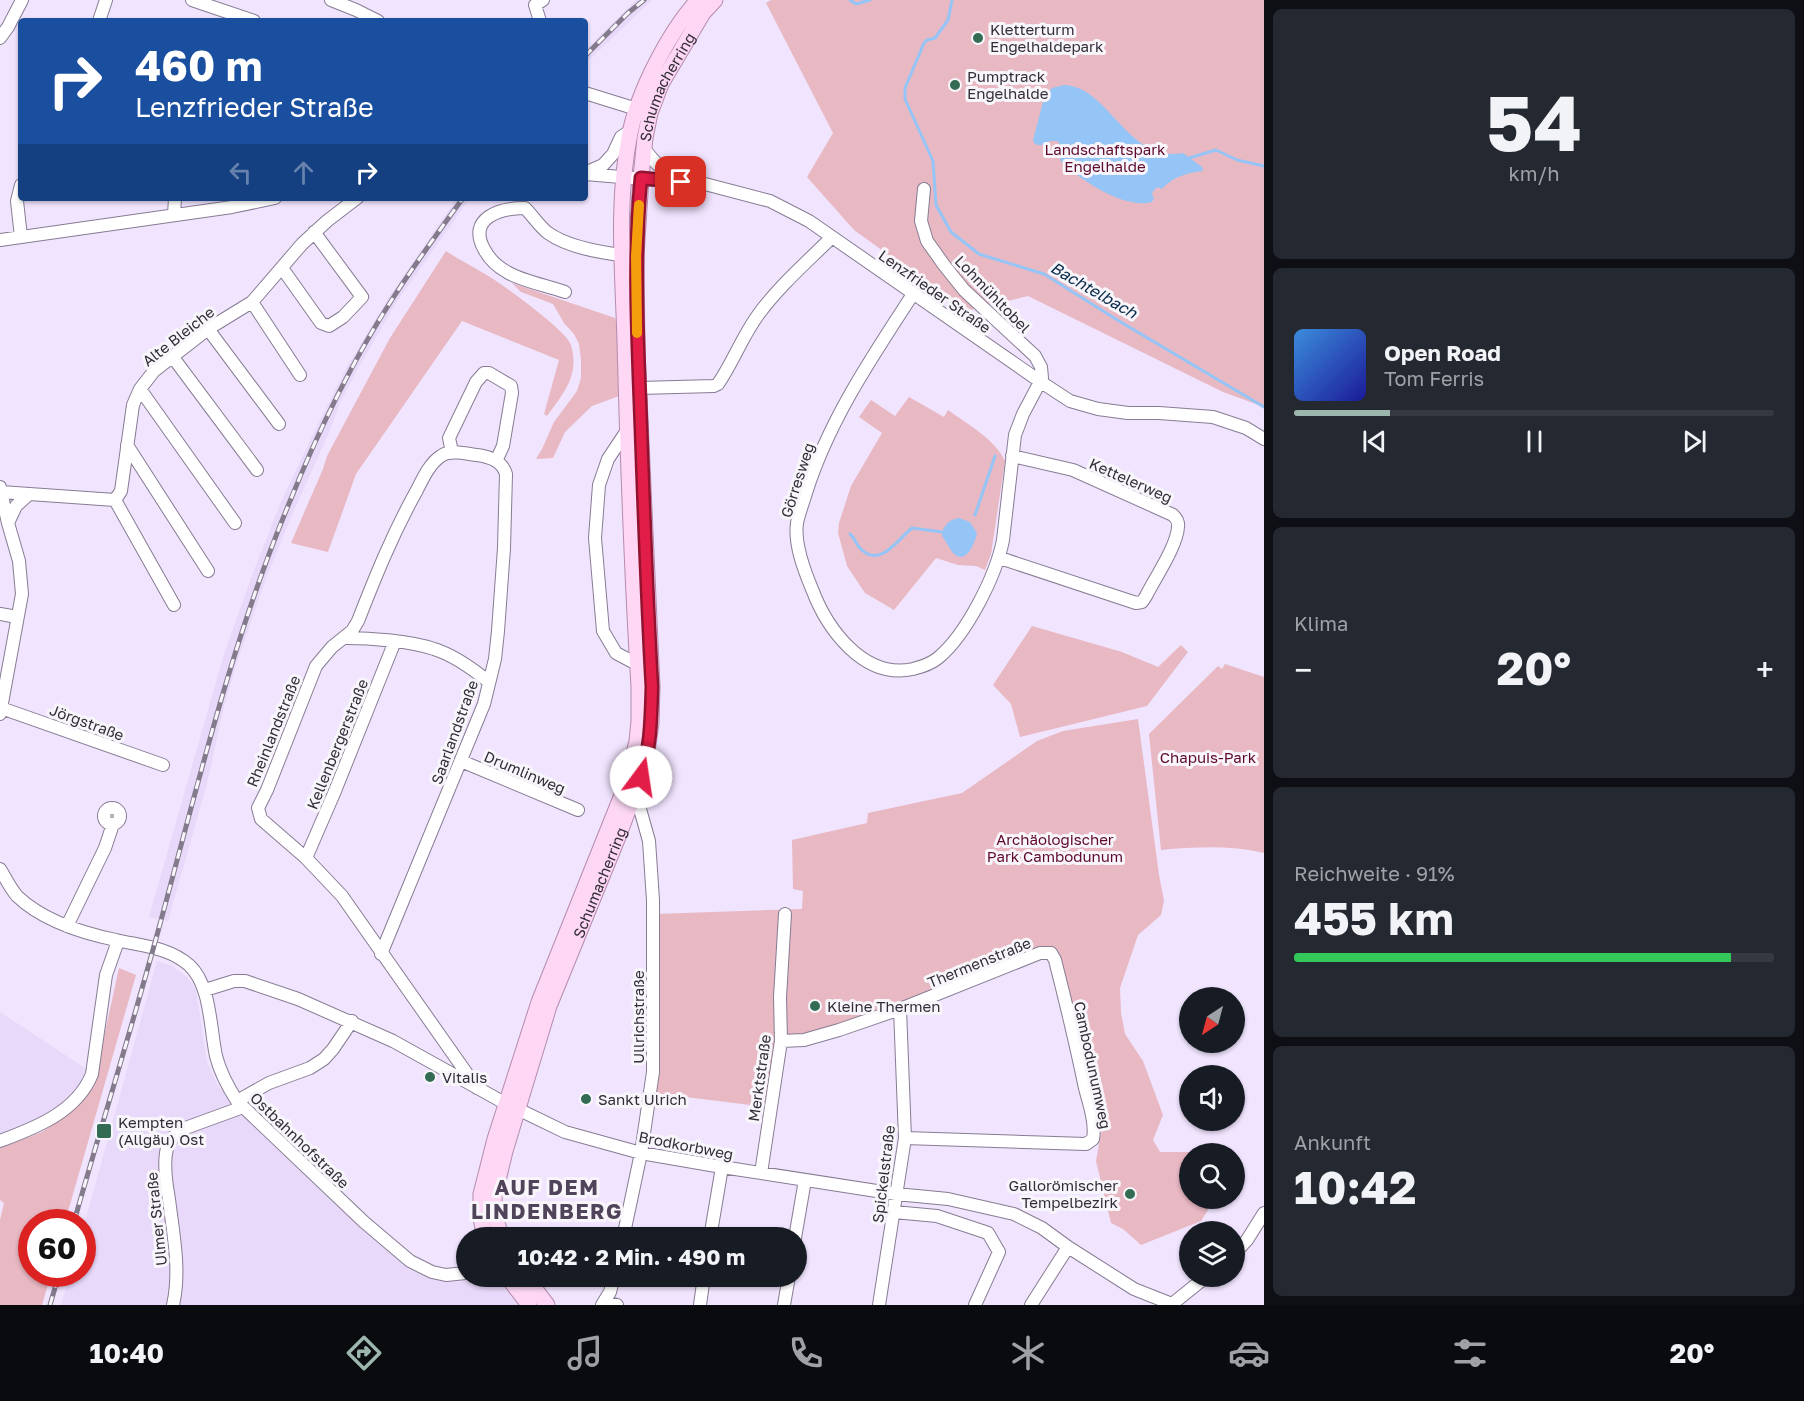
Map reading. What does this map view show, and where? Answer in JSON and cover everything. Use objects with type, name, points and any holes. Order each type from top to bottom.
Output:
[{"type":"main road","name":"Schumacherring","points":[[483,1227],[481,1194],[489,1160],[512,1107],[613,834],[620,818],[634,797],[645,765],[651,705],[636,256],[644,149],[643,111],[647,82],[673,35],[698,0]]},
{"type":"main road","name":"Schumacherring","points":[[620,818],[637,741],[639,721],[621,255],[622,177],[630,131],[703,13],[715,0]]},
{"type":"main road","name":"Schumacherring","points":[[498,1227],[494,1197],[512,1107]]},
{"type":"main road","points":[[515,1287],[529,1305]]},
{"type":"main road","points":[[533,1287],[547,1305]]},
{"type":"street","points":[[0,38],[22,0]]},
{"type":"street","points":[[100,18],[106,0]]},
{"type":"street","points":[[192,0],[245,18]]},
{"type":"street","points":[[331,0],[372,18]]},
{"type":"street","points":[[535,2],[539,18]]},
{"type":"street","points":[[588,94],[643,111]]},
{"type":"street","points":[[588,172],[603,165],[613,154],[621,137],[630,131]]},
{"type":"street","points":[[644,149],[662,168],[681,182]]},
{"type":"street","name":"Lenzfrieder Straße","points":[[588,174],[705,184],[770,201],[808,221],[1070,401],[1098,409],[1128,413],[1213,417],[1246,428],[1264,439]]},
{"type":"street","name":"Lohmühltobel","points":[[924,189],[921,221],[927,241],[964,290],[1035,357],[1041,367],[1041,382]]},
{"type":"street","points":[[18,197],[21,237]]},
{"type":"street","points":[[174,215],[175,201]]},
{"type":"street","points":[[0,240],[261,201]]},
{"type":"street","name":"Alte Bleiche","points":[[115,500],[122,490],[133,405],[140,389],[154,371],[208,329],[252,302],[314,231],[353,201]]},
{"type":"street","points":[[565,292],[508,273],[496,265],[488,256],[479,238],[479,229],[485,219],[491,214],[525,208],[548,233],[562,240],[584,248],[621,255]]},
{"type":"street","points":[[282,268],[321,323],[329,326],[343,317],[362,297],[314,231]]},
{"type":"street","points":[[639,388],[718,384],[758,315],[776,293],[832,237]]},
{"type":"street","name":"Görresweg","points":[[913,294],[834,424],[810,480],[797,524],[797,539],[804,570],[817,602],[829,624],[852,650],[890,670],[904,671],[938,658],[956,638],[981,599],[1000,558],[1015,435],[1023,414],[1041,382]]},
{"type":"street","points":[[252,302],[300,375]]},
{"type":"street","points":[[208,329],[279,424]]},
{"type":"street","points":[[172,356],[257,470]]},
{"type":"street","points":[[484,373],[489,373],[511,386],[512,393],[503,446],[496,460],[447,453],[449,438],[476,382],[484,373]]},
{"type":"street","points":[[140,389],[235,523]]},
{"type":"street","points":[[628,429],[608,459],[599,485],[595,538],[603,631],[616,653],[637,662]]},
{"type":"street","points":[[127,445],[208,571]]},
{"type":"street","name":"Rheinlandstraße","points":[[447,453],[427,472],[411,501],[387,549],[358,621],[346,638],[332,647],[316,666],[258,808],[258,814],[266,825],[306,858],[342,896],[477,1088]]},
{"type":"street","name":"Kettelerweg","points":[[1000,558],[1137,603],[1142,602],[1146,596],[1176,539],[1178,526],[1178,520],[1173,515],[1073,470],[1012,456]]},
{"type":"street","name":"Saarlandstraße","points":[[381,954],[484,704],[496,649],[504,548],[506,474],[504,466],[496,460]]},
{"type":"street","points":[[1,711],[22,594],[19,561],[1,490],[115,500],[174,605]]},
{"type":"street","points":[[8,523],[18,503],[28,494]]},
{"type":"street","points":[[0,614],[17,617]]},
{"type":"street","points":[[346,638],[395,641],[433,648],[454,658],[489,682]]},
{"type":"street","name":"Kellenbergerstraße","points":[[306,858],[395,641]]},
{"type":"street","name":"Jörgstraße","points":[[1,711],[163,765]]},
{"type":"street","name":"Drumlinweg","points":[[461,761],[578,810]]},
{"type":"street","name":"Ullrichstraße","points":[[625,1227],[641,1153],[653,1072],[653,900],[649,841],[640,809],[634,797]]},
{"type":"street","points":[[67,926],[105,848],[113,824]]},
{"type":"street","name":"Ostbahnhofstraße","points":[[0,869],[16,895],[48,918],[67,926],[168,952],[191,967],[205,990],[216,1058],[225,1081],[240,1104],[364,1222],[410,1261],[432,1272],[446,1275],[456,1274]]},
{"type":"street","name":"Merktstraße","points":[[761,1173],[781,1041],[780,997],[785,914]]},
{"type":"street","points":[[0,1141],[31,1130],[62,1111],[76,1100],[89,1080],[92,1074],[106,975],[117,940]]},
{"type":"street","name":"Thermenstraße","points":[[781,1041],[804,1040],[839,1030],[1004,969],[1040,952],[1051,953]]},
{"type":"street","name":"Cambodunumweg","points":[[905,1138],[1086,1144],[1093,1138],[1092,1119],[1075,1042],[1055,960],[1051,953]]},
{"type":"street","name":"Brodkorbweg","points":[[205,990],[234,981],[245,981],[298,999],[393,1041],[512,1107],[565,1132],[641,1153],[896,1194],[948,1199],[1014,1214],[1042,1228],[1134,1289],[1171,1305]]},
{"type":"street","name":"Spickelstraße","points":[[879,1305],[905,1138],[900,1009]]},
{"type":"street","name":"Ulmer Straße","points":[[173,1305],[177,1282],[177,1261],[165,1159],[174,1135],[180,1130],[240,1104],[269,1083],[310,1068],[324,1059],[333,1049],[352,1021]]},
{"type":"street","points":[[712,1227],[722,1167]]},
{"type":"street","points":[[797,1227],[805,1180]]},
{"type":"street","points":[[894,1212],[937,1216],[988,1233],[999,1252],[975,1305]]},
{"type":"street","points":[[1245,1242],[1264,1213]]},
{"type":"street","points":[[1031,1305],[1068,1247]]},
{"type":"street","points":[[608,1304],[611,1287]]},
{"type":"street","points":[[699,1305],[702,1287]]},
{"type":"street","points":[[784,1305],[787,1287]]},
{"type":"street","points":[[1171,1305],[1193,1287]]},
{"type":"shaded area","points":[[636,0],[652,0],[588,61],[588,47]]},
{"type":"shaded area","points":[[455,201],[468,201],[396,303],[340,403],[268,573],[238,659],[224,706],[207,784],[168,921],[149,917],[223,657],[254,570],[281,502],[316,428],[347,367],[389,297]]},
{"type":"shaded area","points":[[157,961],[172,966],[187,977],[196,990],[207,1062],[217,1084],[237,1110],[362,1230],[410,1270],[433,1278],[456,1282],[456,1287],[507,1287],[520,1305],[61,1305],[66,1287],[96,1287],[96,1209],[89,1209]]},
{"type":"shaded area","points":[[0,1012],[88,1070],[73,1096],[31,1125],[0,1136]]},
{"type":"green space","name":"Landschaftspark Engelhalde","points":[[771,0],[1264,0],[1264,407],[1223,392],[1028,296],[966,311],[854,230],[807,177],[833,133],[766,3]]},
{"type":"green space","points":[[446,251],[509,290],[560,331],[571,345],[573,356],[572,375],[568,384],[547,416],[544,414],[559,360],[462,321],[356,474],[328,552],[291,543],[327,456],[390,338]]},
{"type":"green space","points":[[512,283],[615,318],[618,329],[619,396],[592,406],[565,432],[553,458],[536,459],[554,422],[577,391],[581,378],[579,344],[553,304],[521,292]]},
{"type":"green space","points":[[909,397],[944,417],[948,410],[994,445],[1005,461],[991,554],[985,570],[936,558],[894,610],[865,593],[847,566],[838,533],[851,486],[882,433],[859,417],[871,400],[895,416]]},
{"type":"green space","points":[[1032,626],[1122,652],[1158,667],[1181,645],[1188,652],[1147,706],[1020,737],[1011,704],[993,685]]},
{"type":"green space","name":"Chapuis-Park","points":[[1225,664],[1264,677],[1264,853],[1225,848],[1161,850],[1149,734],[1218,666],[1222,669]]},
{"type":"green space","name":"Archäologischer Park Cambodunum","points":[[1138,719],[1164,901],[1161,915],[1138,935],[1120,988],[1121,1013],[1125,1034],[1143,1061],[1163,1115],[1153,1140],[1160,1152],[1179,1152],[1179,1209],[1209,1209],[1201,1221],[1179,1221],[1179,1230],[1141,1245],[1123,1229],[1111,1223],[1096,1161],[1101,1133],[1059,957],[1047,946],[851,1021],[803,1035],[777,1037],[765,1107],[654,1093],[656,914],[802,909],[803,891],[793,889],[792,840],[867,823],[868,813],[962,793],[1037,741],[1063,731]]},
{"type":"green space","points":[[119,968],[136,975],[69,1209],[18,1209],[18,1287],[47,1287],[42,1305],[0,1305],[0,1220],[4,1203],[0,1200],[0,1148],[42,1132],[69,1113],[93,1087]]},
{"type":"water","points":[[1064,85],[1080,89],[1094,98],[1133,137],[1148,147],[1164,153],[1183,153],[1202,167],[1203,171],[1181,176],[1162,189],[1158,187],[1152,194],[1154,198],[1152,202],[1129,201],[1090,184],[1060,160],[1062,146],[1057,141],[1039,145],[1033,140],[1044,98],[1052,88]]},
{"type":"water","points":[[959,518],[970,522],[977,533],[969,552],[962,557],[953,553],[942,536],[947,524]]},
{"type":"waterway","name":"Bachtelbach","points":[[850,0],[856,4],[870,0]]},
{"type":"waterway","name":"Bachtelbach","points":[[952,0],[948,20],[935,38],[924,43],[905,88],[905,99],[933,161],[936,205],[951,232],[979,254],[1044,274],[1264,407]]},
{"type":"waterway","points":[[1189,158],[1216,150],[1237,160],[1264,166]]},
{"type":"waterway","points":[[975,515],[995,456]]},
{"type":"waterway","points":[[850,534],[861,549],[875,556],[889,550],[912,528],[942,532]]},
{"type":"railway","points":[[588,53],[644,0]]},
{"type":"railway","points":[[78,1209],[150,961],[217,713],[268,557],[310,453],[349,373],[393,298],[461,201]]},
{"type":"railway","points":[[50,1305],[55,1287]]},
{"type":"slow traffic","points":[[637,333],[636,256],[639,205]]},
{"type":"place","name":"Kletterturm Engelhaldepark","points":[[978,38]]},
{"type":"place","name":"Pumptrack Engelhalde","points":[[955,85]]},
{"type":"place","name":"Kleine Thermen","points":[[815,1006]]},
{"type":"place","name":"Vitalis","points":[[430,1077]]},
{"type":"place","name":"Sankt Ulrich","points":[[586,1099]]},
{"type":"place","name":"Kempten (Allgäu) Ost","points":[[104,1131]]},
{"type":"place","name":"Gallorömischer Tempelbezirk","points":[[1130,1194]]},
{"type":"district","name":"AUF DEM LINDENBERG","points":[[547,1199]]},
{"type":"route","points":[[641,777],[649,742],[652,687],[637,353],[636,256],[639,200],[641,178],[681,182]]}]
